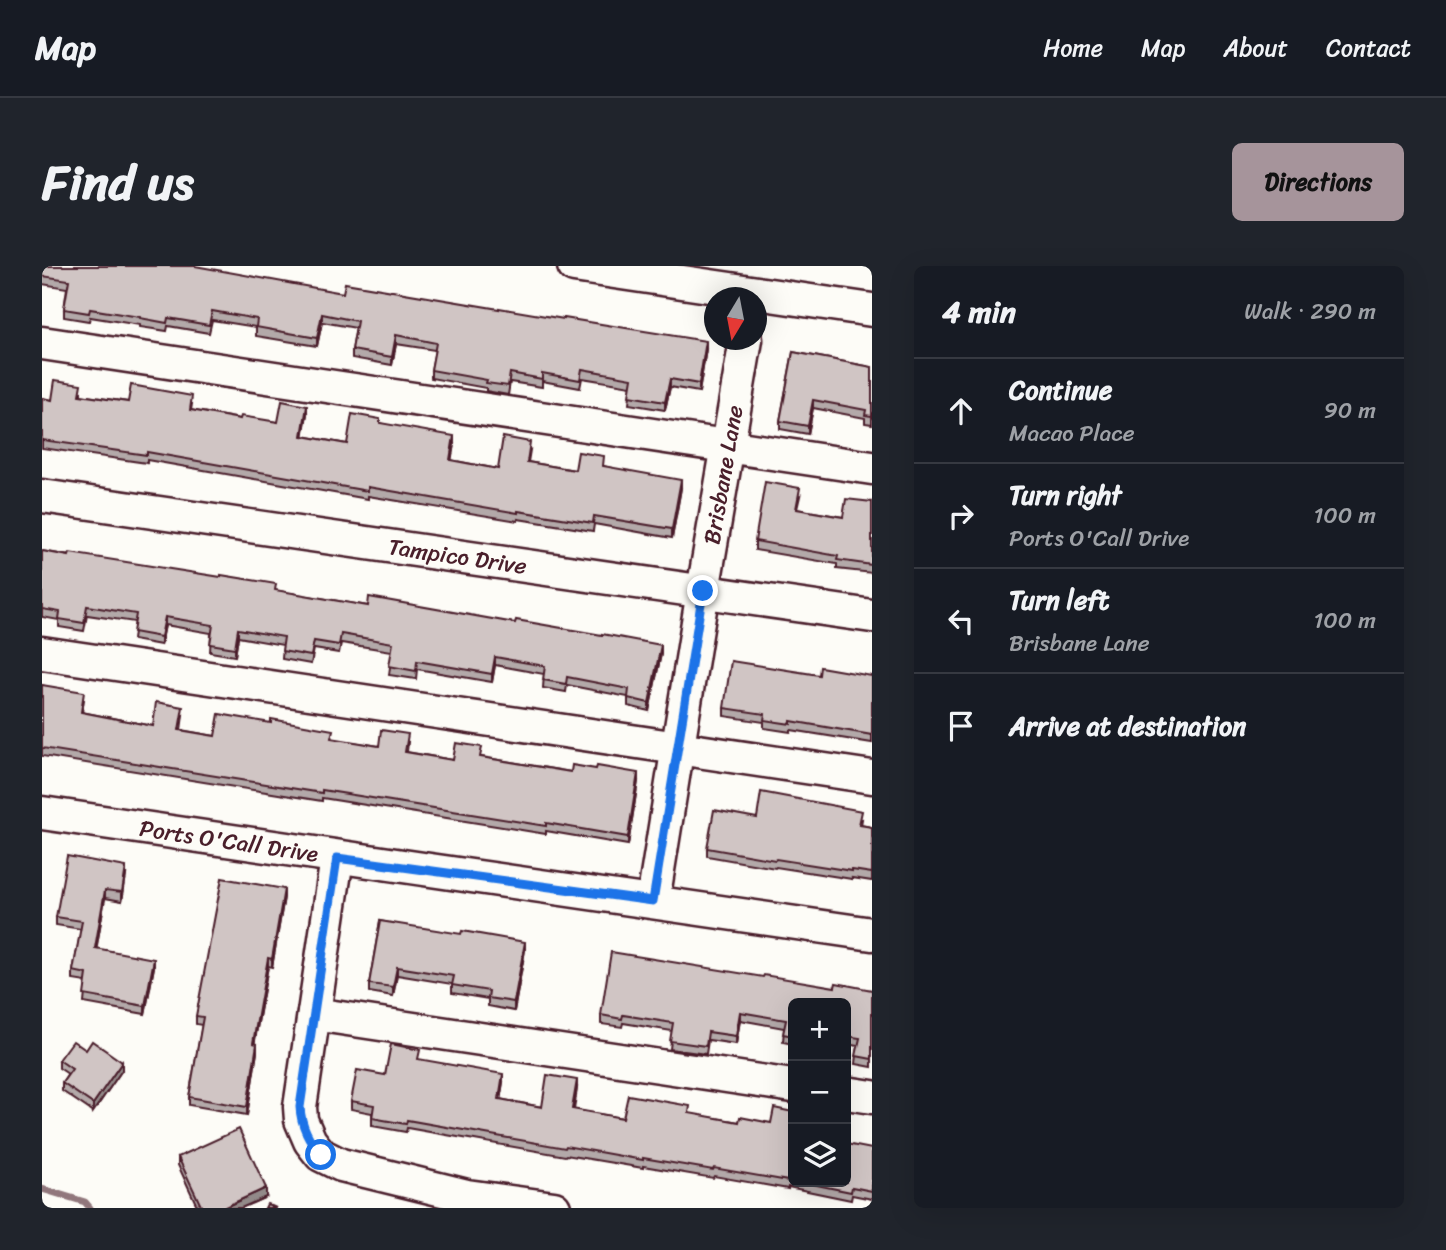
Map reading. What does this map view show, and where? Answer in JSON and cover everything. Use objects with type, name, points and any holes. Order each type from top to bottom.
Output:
[{"type":"street","points":[[574,266],[755,285],[872,310]]},
{"type":"street","points":[[42,343],[872,468]]},
{"type":"street","name":"Brisbane Lane","points":[[653,901],[744,350]]},
{"type":"street","name":"Tampico Drive","points":[[42,496],[872,616]]},
{"type":"street","points":[[42,653],[872,777]]},
{"type":"street","name":"Ports O'Call Drive","points":[[42,813],[872,934]]},
{"type":"street","points":[[337,858],[300,1107],[301,1120],[310,1141],[321,1155],[341,1165],[466,1202],[554,1208]]},
{"type":"street","points":[[314,1014],[788,1085]]},
{"type":"street","points":[[851,1094],[872,1097]]},
{"type":"building","points":[[42,266],[195,266],[343,293],[345,283],[704,341],[705,350],[699,384],[670,379],[665,402],[629,396],[632,378],[582,369],[580,380],[542,373],[542,379],[510,373],[508,386],[431,370],[436,343],[396,335],[392,357],[352,350],[357,321],[322,314],[317,338],[256,327],[257,319],[212,311],[209,325],[168,318],[167,323],[90,309],[89,313],[64,309],[69,280],[42,276]]},
{"type":"building","points":[[793,352],[872,367],[872,416],[865,415],[866,410],[813,400],[808,426],[780,421]]},
{"type":"building","points":[[55,380],[81,384],[79,395],[128,402],[131,385],[192,396],[190,410],[240,419],[241,416],[278,422],[282,401],[307,406],[302,436],[347,444],[352,414],[380,419],[380,423],[454,436],[450,460],[498,469],[503,437],[530,442],[527,462],[575,470],[578,452],[604,456],[603,466],[681,480],[672,529],[594,516],[593,523],[518,513],[368,487],[368,491],[147,452],[147,455],[42,440],[42,398],[52,400]]},
{"type":"building","points":[[765,482],[800,488],[796,509],[843,517],[846,499],[872,502],[872,565],[837,560],[838,556],[755,541]]},
{"type":"building","points":[[42,551],[276,584],[275,590],[368,606],[369,597],[661,645],[649,703],[628,698],[629,689],[567,677],[566,684],[543,680],[545,666],[495,657],[492,674],[417,661],[416,671],[389,666],[393,643],[341,634],[339,645],[314,641],[311,656],[282,651],[284,637],[238,629],[235,648],[210,644],[213,625],[165,617],[161,637],[133,632],[136,614],[87,606],[84,623],[59,619],[60,612],[42,609]]},
{"type":"building","points":[[731,661],[819,675],[820,667],[872,676],[872,735],[791,721],[791,724],[764,720],[765,714],[724,708]]},
{"type":"building","points":[[42,685],[84,692],[81,712],[153,726],[156,702],[183,707],[179,730],[215,736],[219,714],[271,723],[271,719],[333,730],[331,738],[379,746],[381,730],[408,734],[405,752],[453,760],[456,743],[482,747],[480,757],[571,772],[572,765],[638,773],[628,837],[322,790],[322,793],[42,748]]},
{"type":"building","points":[[761,792],[862,811],[859,825],[872,827],[872,873],[707,848],[714,810],[757,818]]},
{"type":"building","points":[[67,856],[126,867],[122,892],[105,890],[95,948],[154,959],[145,1006],[84,995],[87,974],[73,971],[82,921],[56,917]]},
{"type":"building","points":[[222,878],[284,889],[253,1043],[257,1044],[247,1107],[189,1097],[203,1017],[196,1016]]},
{"type":"building","points":[[380,921],[525,942],[514,1002],[488,998],[489,991],[452,985],[454,976],[397,967],[393,987],[369,984]]},
{"type":"building","points":[[611,952],[835,987],[836,983],[872,990],[872,1059],[856,1056],[860,1038],[851,1037],[851,998],[788,998],[788,1035],[783,1034],[786,1020],[740,1012],[736,1036],[708,1032],[706,1046],[670,1041],[673,1023],[623,1015],[622,1019],[601,1015]]},
{"type":"building","points":[[73,1041],[86,1050],[92,1041],[122,1062],[93,1104],[62,1083],[72,1069],[59,1060]]},
{"type":"building","points":[[391,1044],[420,1050],[418,1059],[503,1074],[499,1099],[542,1107],[547,1075],[577,1080],[572,1109],[623,1118],[628,1095],[690,1106],[689,1113],[739,1122],[740,1117],[771,1123],[774,1108],[788,1111],[788,1181],[566,1146],[565,1148],[407,1120],[406,1124],[372,1118],[374,1105],[351,1101],[357,1070],[385,1075]]},
{"type":"building","points":[[239,1129],[266,1188],[223,1208],[202,1208],[178,1157]]},
{"type":"building","points":[[851,1145],[872,1149],[872,1191],[852,1187],[851,1192],[826,1187],[851,1187]]},
{"type":"waterway","points":[[42,1189],[85,1202],[90,1208]]},
{"type":"route","points":[[321,1155],[310,1141],[301,1120],[300,1107],[337,858],[653,901],[703,591]]}]
